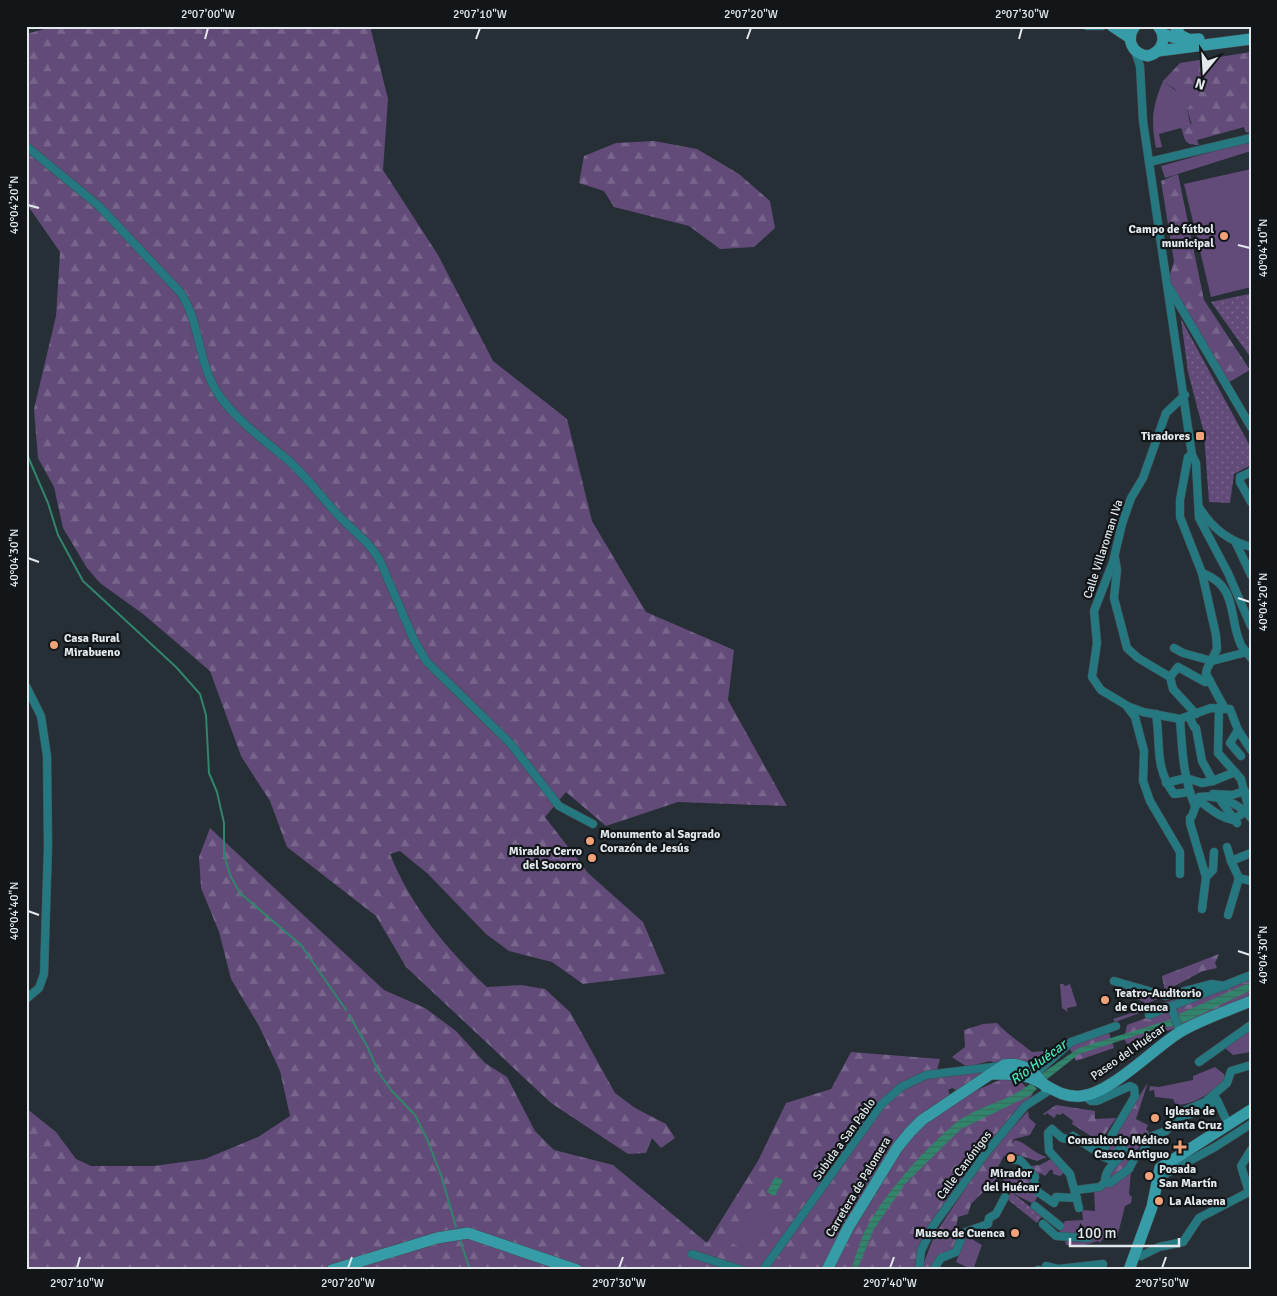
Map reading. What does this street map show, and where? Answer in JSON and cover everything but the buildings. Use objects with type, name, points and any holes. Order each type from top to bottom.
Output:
[{"type":"street","points":[[1087,26],[1102,26]]},
{"type":"street","points":[[1112,26],[1132,30],[1141,77],[1143,121],[1185,395],[1192,455],[1197,467],[1197,504],[1200,518],[1228,573],[1251,626]]},
{"type":"street","points":[[1175,26],[1180,35],[1190,40]]},
{"type":"street","points":[[1141,77],[1162,45],[1162,30],[1190,40],[1251,32]]},
{"type":"street","points":[[1135,51],[1144,55],[1251,39]]},
{"type":"street","points":[[1149,162],[1251,138]]},
{"type":"street","points":[[26,146],[99,206],[180,292],[188,308],[206,372],[226,404],[248,428],[297,469],[332,509],[373,549],[414,640],[426,661],[511,744],[559,806],[593,824]]},
{"type":"street","points":[[1167,285],[1251,427]]},
{"type":"street","name":"Calle Villaroman IVa","points":[[1180,719],[1126,705],[1101,690],[1092,677],[1097,643],[1094,611],[1115,556],[1122,524],[1132,498],[1143,478],[1166,412],[1185,395]]},
{"type":"street","points":[[1192,455],[1188,457],[1180,500],[1180,517],[1202,573],[1217,641],[1217,649],[1206,671],[1224,709],[1218,753],[1235,772],[1245,791],[1249,801],[1249,812]]},
{"type":"street","points":[[1251,472],[1240,477],[1240,482],[1251,502]]},
{"type":"street","points":[[1197,504],[1214,527],[1236,543],[1251,547]]},
{"type":"street","points":[[1236,543],[1251,575]]},
{"type":"street","points":[[1115,556],[1117,570],[1114,598],[1127,648],[1138,658],[1170,677],[1173,690],[1193,715],[1202,761],[1213,781]]},
{"type":"street","points":[[1174,648],[1183,653],[1212,661],[1249,655],[1240,643],[1227,594],[1215,579],[1202,573]]},
{"type":"street","points":[[1170,677],[1178,666],[1204,682],[1210,681]]},
{"type":"street","points":[[26,686],[39,711],[45,737],[48,846],[45,969],[39,988],[26,999]]},
{"type":"street","points":[[1126,705],[1135,717],[1144,751],[1143,780],[1150,801],[1180,852],[1180,874]]},
{"type":"street","points":[[1249,812],[1236,820],[1227,819],[1197,803],[1190,792],[1186,778],[1181,751],[1180,719],[1224,709],[1231,710],[1238,730],[1251,750]]},
{"type":"street","points":[[1156,714],[1159,735],[1159,767],[1166,783],[1174,794],[1190,792]]},
{"type":"street","points":[[1238,730],[1230,743],[1241,756]]},
{"type":"street","points":[[1166,783],[1186,778],[1202,783],[1213,781],[1235,772]]},
{"type":"street","points":[[1202,909],[1206,877],[1190,818],[1199,797],[1214,793],[1232,795],[1245,791]]},
{"type":"street","points":[[1210,795],[1249,812]]},
{"type":"street","points":[[1221,801],[1236,820]]},
{"type":"street","points":[[1228,847],[1239,878],[1228,915]]},
{"type":"street","points":[[1206,877],[1213,870],[1214,852]]},
{"type":"street","points":[[1232,861],[1251,853]]},
{"type":"street","points":[[1239,878],[1251,881]]},
{"type":"street","name":"Paseo del Huécar","points":[[1149,1015],[1172,1010],[1251,975]]},
{"type":"street","points":[[1114,981],[1166,996],[1211,984],[1226,986]]},
{"type":"street","name":"Paseo del Huécar","points":[[1048,1089],[1074,1096],[1085,1096],[1116,1080],[1180,1030],[1251,1001]]},
{"type":"street","points":[[1172,1010],[1180,1030]]},
{"type":"street","points":[[1199,1062],[1251,1025]]},
{"type":"street","points":[[993,1074],[1033,1076],[1071,1042],[1116,1026]]},
{"type":"street","points":[[993,1074],[1004,1065],[1022,1066],[1048,1089]]},
{"type":"street","name":"Subida a San Pablo","points":[[762,1270],[881,1106],[901,1087],[926,1075],[1004,1065]]},
{"type":"street","points":[[1106,1182],[1110,1183],[1130,1169],[1136,1155],[1142,1154],[1150,1137],[1166,1131],[1174,1117],[1188,1107],[1205,1102],[1227,1083],[1231,1071],[1251,1065]]},
{"type":"street","name":"Carretera de Palomera","points":[[827,1270],[848,1228],[905,1137],[922,1120],[993,1074]]},
{"type":"street","points":[[1012,1160],[1020,1160],[1024,1164],[1035,1177],[1033,1178],[1038,1192],[1054,1203],[1056,1197],[1077,1194],[1100,1187],[1106,1182],[1110,1166],[1125,1151],[1121,1148],[1113,1156],[1106,1159],[1103,1154],[1106,1143],[1135,1096],[1134,1088],[1130,1086],[1097,1101],[1091,1101],[1085,1096]]},
{"type":"street","name":"Calle Canónigos","points":[[919,1270],[921,1251],[933,1226],[985,1154],[1025,1106],[1048,1089]]},
{"type":"street","points":[[1174,1117],[1191,1114],[1217,1100],[1229,1126]]},
{"type":"street","points":[[1129,1270],[1133,1254],[1152,1208],[1156,1178],[1160,1168],[1229,1126],[1251,1110]]},
{"type":"street","points":[[1156,1178],[1215,1147],[1251,1124]]},
{"type":"street","points":[[1079,1208],[1077,1194],[1070,1174],[1052,1157],[1049,1151],[1048,1133],[1052,1129],[1062,1138],[1082,1142]]},
{"type":"street","points":[[1073,1136],[1096,1152],[1101,1144],[1106,1143]]},
{"type":"street","points":[[1141,1256],[1159,1247],[1183,1242],[1199,1218],[1250,1192],[1241,1166],[1251,1150]]},
{"type":"street","points":[[934,1270],[940,1258],[956,1252],[963,1233],[988,1224],[989,1218],[996,1214],[1005,1197]]},
{"type":"street","points":[[1035,1206],[1060,1226]]},
{"type":"street","points":[[1043,1224],[1056,1236],[1088,1238]]},
{"type":"street","points":[[332,1270],[432,1240],[463,1233],[490,1239],[577,1270]]},
{"type":"street","points":[[692,1254],[742,1270]]},
{"type":"street","points":[[1041,1268],[1058,1269],[1103,1264]]},
{"type":"green space","points":[[56,26],[370,26],[388,99],[383,170],[438,255],[493,361],[567,419],[592,521],[646,612],[734,650],[728,700],[787,806],[678,802],[606,826],[566,792],[545,817],[588,873],[643,922],[665,974],[583,984],[552,962],[509,951],[486,934],[428,874],[400,851],[390,854],[408,891],[431,926],[458,958],[487,987],[521,985],[545,989],[570,1012],[615,1093],[635,1108],[666,1124],[675,1138],[661,1148],[652,1138],[646,1153],[628,1154],[551,1103],[406,967],[376,916],[287,847],[270,801],[241,756],[210,671],[143,614],[100,583],[87,568],[63,528],[54,487],[38,458],[34,409],[56,316],[60,252],[26,203],[26,34]]},
{"type":"green space","points":[[1251,52],[1251,133],[1246,132],[1244,127],[1197,140],[1199,145],[1189,143],[1185,140],[1182,130],[1192,125],[1187,109],[1176,90],[1163,81],[1180,63]]},
{"type":"green space","points":[[1163,81],[1192,103],[1187,109],[1190,123],[1193,125],[1182,130],[1181,128],[1159,134],[1162,147],[1156,148],[1153,129],[1154,114]]},
{"type":"green space","points":[[654,141],[697,149],[739,174],[770,201],[775,228],[754,247],[720,249],[689,226],[614,207],[604,191],[579,183],[584,156],[616,143]]},
{"type":"green space","points":[[1251,143],[1251,151],[1165,178],[1161,166],[1236,145]]},
{"type":"green space","name":"Campo de fútbol municipal","points":[[1251,169],[1251,287],[1211,297],[1184,184]]},
{"type":"green space","points":[[1178,174],[1204,300],[1250,370],[1226,384],[1167,285],[1174,261],[1161,181]]},
{"type":"green space","points":[[1249,294],[1251,301],[1251,358],[1211,302]]},
{"type":"green space","points":[[1181,319],[1251,448],[1251,465],[1234,474],[1230,503],[1209,502],[1204,433],[1188,372]]},
{"type":"green space","points":[[210,828],[384,990],[425,1008],[456,1031],[485,1063],[507,1077],[535,1131],[554,1150],[613,1165],[707,1243],[758,1161],[786,1103],[831,1089],[851,1052],[940,1059],[935,1078],[989,1071],[958,1091],[952,1088],[948,1090],[952,1101],[1000,1080],[1019,1080],[1033,1094],[985,1151],[972,1157],[958,1187],[929,1227],[922,1240],[915,1270],[26,1270],[26,1108],[56,1132],[76,1159],[91,1166],[154,1166],[205,1159],[258,1137],[290,1116],[280,1071],[259,1026],[231,979],[219,932],[201,888],[199,857]]},
{"type":"green space","points":[[1219,954],[1215,963],[1217,968],[1203,971],[1165,991],[1162,976]]},
{"type":"green space","points":[[1251,979],[1251,994],[1180,1032],[1179,1027],[1127,1044],[1124,1039],[1127,1025]]},
{"type":"green space","points":[[1060,984],[1065,986],[1070,984],[1077,1006],[1067,1008],[1068,1012],[1062,1008]]},
{"type":"green space","points":[[1124,988],[1160,998],[1143,1005],[1144,1002],[1134,998],[1120,998],[1118,990]]},
{"type":"green space","points":[[1203,990],[1115,1022],[1113,1019]]},
{"type":"green space","points":[[997,1023],[1032,1052],[1057,1050],[1029,1076],[990,1061],[967,1067],[952,1057],[965,1047],[964,1030],[983,1024]]},
{"type":"green space","points":[[1251,1028],[1251,1052],[1233,1055],[1225,1048]]},
{"type":"green space","points":[[1109,1033],[1114,1048],[1076,1061],[1069,1047],[1088,1038]]},
{"type":"green space","points":[[1215,1067],[1224,1074],[1225,1080],[1197,1100],[1176,1105],[1173,1099],[1155,1097],[1154,1090],[1149,1091],[1150,1086],[1159,1087],[1193,1080],[1193,1076]]},
{"type":"green space","points":[[1148,1082],[1136,1119],[1148,1125],[1146,1129],[1149,1132],[1125,1169],[1111,1181],[1108,1179],[1127,1143],[1125,1142],[1110,1156],[1107,1154],[1107,1148]]},
{"type":"green space","points":[[1056,1105],[1095,1111],[1095,1119],[1116,1118],[1100,1142],[1072,1124],[1073,1121],[1063,1113],[1057,1114],[1054,1118],[1047,1113],[1043,1114]]},
{"type":"green space","points":[[1028,1111],[1029,1118],[1036,1124],[1030,1135],[1014,1139],[1011,1145],[1015,1140],[1038,1154],[1047,1157],[1037,1161],[1012,1153],[1004,1157],[1005,1154],[998,1167],[999,1176],[971,1204],[968,1214],[958,1217],[955,1233],[964,1233],[958,1245],[933,1270],[921,1270],[935,1234],[989,1153]]},
{"type":"green space","points":[[1051,1159],[1065,1172],[1060,1176],[1053,1174],[1053,1170],[1050,1170],[1045,1176],[1040,1173],[1038,1176],[1030,1169],[1031,1166],[1040,1165]]},
{"type":"green space","points":[[1023,1166],[1033,1177],[1038,1195],[1034,1204],[1000,1187],[1006,1174]]},
{"type":"green space","points":[[1131,1171],[1129,1194],[1132,1197],[1131,1203],[1125,1206],[1117,1238],[1110,1239],[1105,1236],[1100,1243],[1098,1241],[1085,1245],[1066,1245],[1064,1235],[1058,1235],[1065,1221],[1083,1220],[1082,1210],[1095,1211],[1094,1190]]},
{"type":"green space","points":[[1011,1192],[1042,1216],[1037,1223],[1007,1199]]},
{"type":"green space","points":[[751,1207],[769,1217],[750,1253],[732,1243]]},
{"type":"green space","points":[[970,1238],[982,1245],[973,1270],[956,1262],[965,1239]]},
{"type":"shaded area","points":[[1251,982],[1251,990],[1181,1024],[1177,1015]]},
{"type":"shaded area","points":[[1172,1019],[1174,1026],[1163,1027],[1079,1054],[1046,1080],[1041,1074],[1079,1048]]},
{"type":"shaded area","points":[[1031,1083],[1037,1089],[1029,1096],[961,1129],[905,1184],[874,1229],[857,1270],[851,1270],[867,1227],[895,1185],[920,1157],[945,1132],[966,1116],[1013,1095]]},
{"type":"shaded area","points":[[775,1177],[783,1180],[775,1196],[767,1192]]},
{"type":"waterway","points":[[26,452],[48,503],[58,535],[83,581],[176,667],[200,694],[206,715],[209,773],[217,792],[224,823],[224,854],[230,875],[240,893],[301,945],[346,1010]]},
{"type":"waterway","points":[[349,1015],[367,1046],[379,1073],[391,1090],[415,1115],[441,1175],[456,1227]]},
{"type":"waterway","points":[[460,1240],[470,1270]]},
{"type":"place","name":"Campo de fútbol municipal","points":[[1224,236]]},
{"type":"place","name":"Tiradores","points":[[1200,436]]},
{"type":"place","name":"Casa Rural Mirabueno","points":[[54,645]]},
{"type":"place","name":"Monumento al Sagrado Corazón de Jesús","points":[[590,841]]},
{"type":"place","name":"Mirador Cerro del Socorro","points":[[592,858]]},
{"type":"place","name":"Teatro-Auditorio de Cuenca","points":[[1105,1000]]},
{"type":"place","name":"Iglesia de Santa Cruz","points":[[1155,1118]]},
{"type":"place","name":"Consultorio Médico Casco Antiguo","points":[[1180,1147]]},
{"type":"place","name":"Mirador del Huécar","points":[[1011,1158]]},
{"type":"place","name":"Posada San Martín","points":[[1149,1176]]},
{"type":"place","name":"La Alacena","points":[[1159,1201]]},
{"type":"place","name":"Museo de Cuenca","points":[[1015,1233]]},
{"type":"water label","name":"Río Huécar","points":[[1038,1062]]}]
